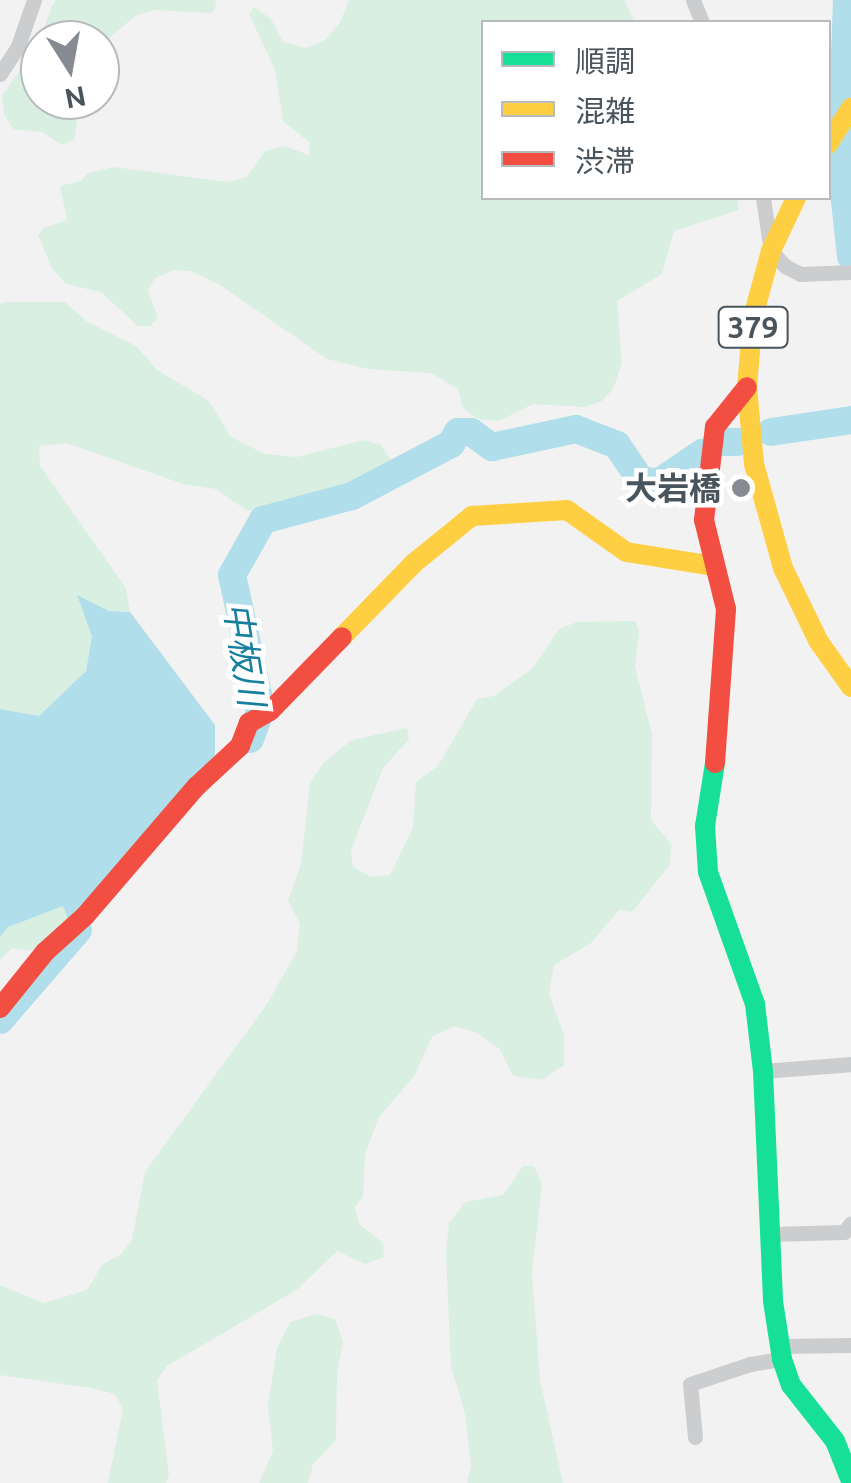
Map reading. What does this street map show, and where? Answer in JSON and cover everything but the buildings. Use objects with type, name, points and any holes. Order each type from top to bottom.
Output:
[{"type":"main road","points":[[831,139],[851,108]]},
{"type":"main road","name":"379","points":[[795,200],[770,251],[754,318],[747,387],[754,464],[772,540],[819,642],[851,687]]},
{"type":"main road","points":[[747,387],[716,427],[704,520],[726,609],[719,737],[704,826],[708,872],[756,1004],[764,1070],[770,1234],[781,1352],[791,1385],[836,1441],[851,1481]]},
{"type":"main road","points":[[0,1008],[44,952],[105,894],[197,786],[240,746],[249,723],[270,711],[414,563],[472,516],[567,510],[626,552],[714,566]]},
{"type":"street","points":[[0,74],[18,46],[34,0]]},
{"type":"street","points":[[762,200],[770,251],[800,274],[851,272]]},
{"type":"street","points":[[764,1070],[851,1064]]},
{"type":"street","points":[[770,1234],[844,1232],[851,1223]]},
{"type":"street","points":[[695,1437],[690,1384],[781,1352],[851,1344]]},
{"type":"green space","points":[[56,0],[215,0],[216,6],[212,13],[153,10],[135,16],[120,29],[120,20],[47,20]]},
{"type":"green space","points":[[349,0],[624,0],[634,20],[481,20],[481,200],[737,200],[739,210],[674,231],[662,274],[617,301],[622,363],[613,389],[602,401],[585,407],[533,404],[499,421],[478,419],[463,408],[458,389],[431,373],[368,369],[327,359],[220,285],[191,271],[173,270],[155,278],[148,290],[158,318],[150,326],[138,326],[101,292],[66,284],[52,268],[38,235],[44,228],[67,220],[60,186],[81,181],[88,173],[114,167],[227,182],[247,177],[265,151],[284,146],[309,155],[310,143],[283,121],[275,70],[249,14],[254,7],[271,19],[283,42],[307,48],[325,40],[340,23]]},
{"type":"green space","points":[[20,70],[20,120],[77,120],[74,140],[62,145],[42,132],[13,129],[4,114],[2,96]]},
{"type":"green space","points":[[65,302],[86,321],[136,346],[157,370],[209,401],[231,437],[265,454],[297,457],[364,440],[381,445],[392,462],[388,471],[321,502],[281,513],[246,510],[216,489],[183,484],[67,443],[39,446],[40,466],[126,588],[130,612],[109,611],[78,596],[92,636],[86,671],[39,716],[0,709],[0,304]]},
{"type":"green space","points":[[635,621],[639,632],[635,666],[652,735],[651,820],[672,845],[669,866],[632,912],[619,910],[591,943],[554,965],[549,994],[564,1035],[564,1065],[542,1080],[513,1076],[500,1049],[475,1032],[454,1026],[432,1037],[414,1076],[379,1117],[365,1154],[363,1197],[355,1207],[359,1224],[383,1243],[384,1257],[365,1264],[337,1251],[298,1289],[167,1366],[157,1380],[169,1475],[166,1483],[108,1483],[123,1409],[115,1394],[0,1375],[0,1285],[44,1303],[87,1290],[102,1265],[121,1254],[132,1240],[145,1172],[267,1004],[297,951],[300,924],[288,901],[301,864],[310,783],[325,761],[352,740],[407,728],[409,739],[383,768],[351,850],[353,867],[371,877],[390,875],[413,828],[416,782],[438,766],[477,699],[494,696],[533,668],[559,629],[577,622]]},
{"type":"green space","points":[[64,905],[69,921],[54,937],[31,951],[12,948],[0,960],[0,937],[7,927]]},
{"type":"green space","points":[[523,1166],[534,1166],[542,1184],[532,1273],[540,1380],[563,1483],[467,1483],[471,1466],[465,1414],[451,1366],[446,1254],[449,1223],[465,1202],[503,1195]]},
{"type":"green space","points":[[317,1314],[335,1319],[343,1342],[337,1373],[336,1440],[313,1464],[308,1483],[259,1483],[273,1451],[268,1404],[277,1348],[290,1322]]},
{"type":"water","points":[[77,595],[109,611],[130,612],[215,725],[215,755],[69,921],[63,906],[8,927],[0,937],[0,709],[39,716],[86,671],[92,636]]},
{"type":"waterway","points":[[847,0],[841,164],[851,256]]},
{"type":"waterway","name":"中板川","points":[[771,432],[851,420]]},
{"type":"waterway","name":"中板川","points":[[250,739],[261,708],[232,575],[263,520],[352,496],[451,444],[458,432],[471,432],[492,447],[576,429],[617,445],[639,478],[648,482],[661,481],[702,453]]},
{"type":"waterway","name":"中板川","points":[[722,442],[737,442]]},
{"type":"waterway","name":"中板川","points":[[0,1020],[78,930]]},
{"type":"traffic: fast","points":[[715,763],[705,826],[708,872],[755,1004],[763,1071],[773,1301],[782,1359],[791,1385],[835,1441],[851,1481]]},
{"type":"traffic: slow","points":[[831,139],[851,108]]},
{"type":"traffic: slow","points":[[795,200],[771,251],[753,317],[747,387],[754,464],[783,568],[819,642],[851,687]]},
{"type":"traffic: slow","points":[[342,637],[414,563],[472,516],[567,510],[626,552],[713,566]]},
{"type":"traffic: jam","points":[[715,763],[726,609],[704,520],[715,427],[747,387]]},
{"type":"traffic: jam","points":[[0,1008],[45,952],[85,916],[197,786],[240,746],[249,723],[270,711],[342,637]]},
{"type":"place","name":"大岩橋","points":[[741,488]]}]
